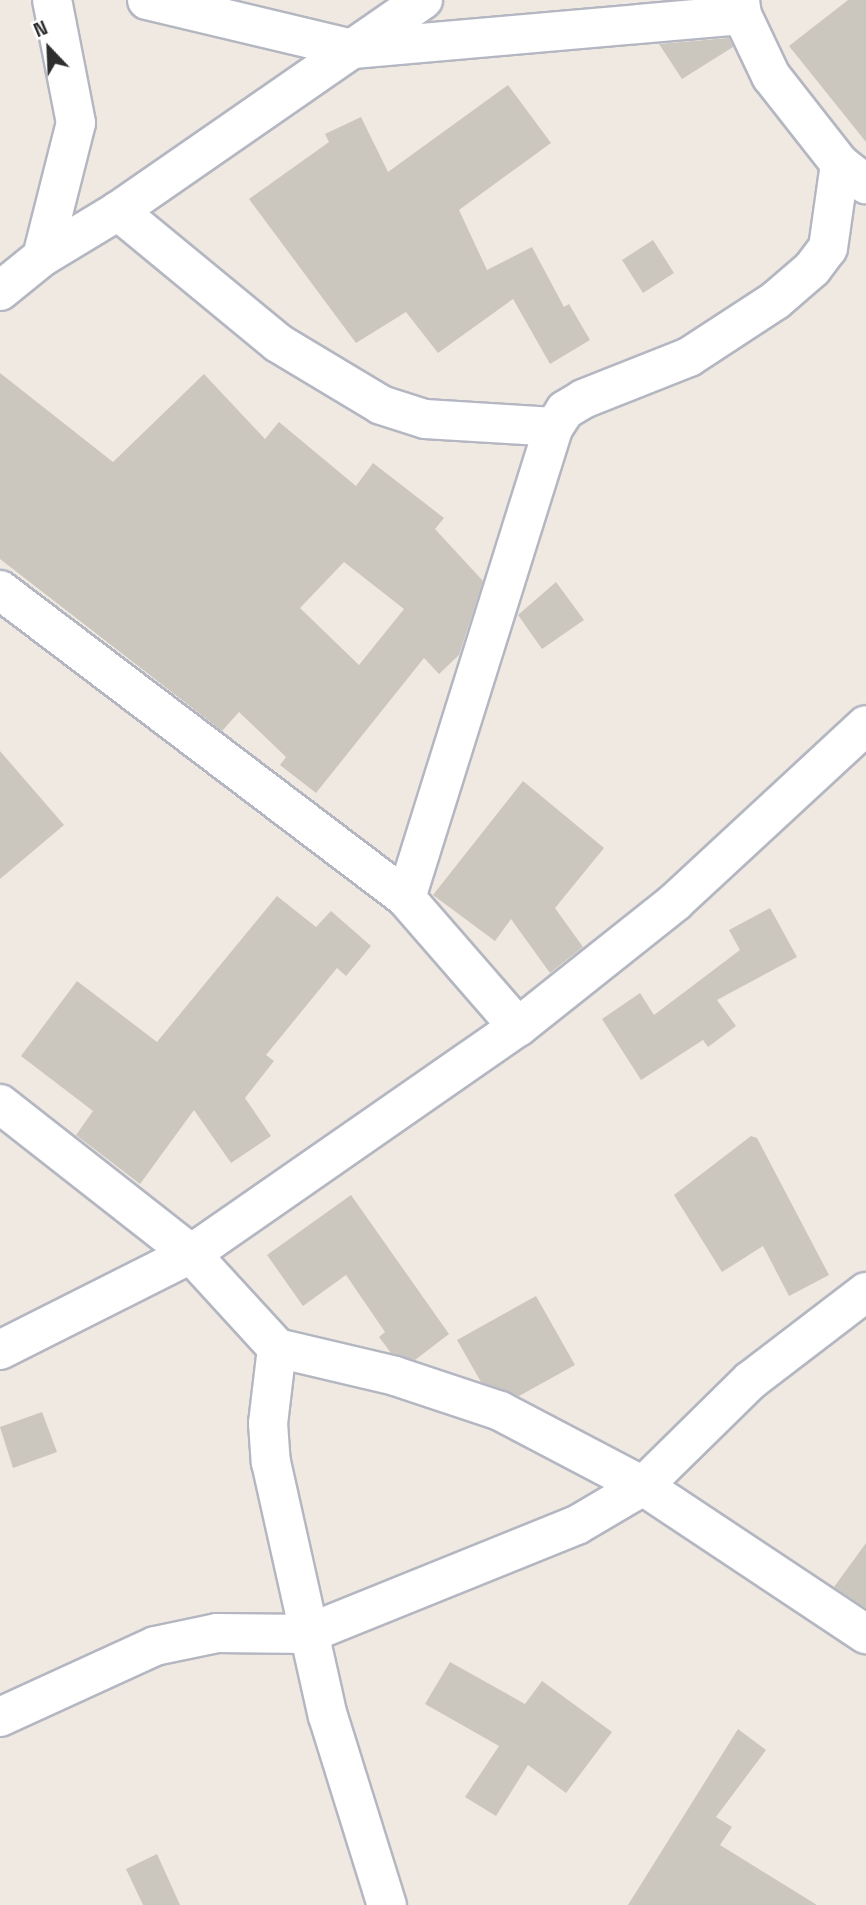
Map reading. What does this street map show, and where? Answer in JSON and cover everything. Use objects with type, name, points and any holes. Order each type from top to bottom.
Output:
[{"type":"street","points":[[42,257],[76,123],[52,0]]},
{"type":"street","points":[[147,0],[353,49],[741,8],[771,76],[853,174],[828,247],[812,269],[776,300],[690,357],[583,398],[565,410],[554,427],[406,898]]},
{"type":"street","points":[[0,291],[42,257],[118,211],[301,80],[353,49],[424,0]]},
{"type":"street","points":[[118,211],[278,343],[381,405],[425,419],[554,427]]},
{"type":"street","points":[[0,590],[406,898],[518,1027]]},
{"type":"street","points":[[0,1350],[191,1254],[518,1027],[675,902],[866,725]]},
{"type":"street","points":[[0,1104],[191,1254],[277,1348],[395,1376],[500,1411],[643,1486],[866,1634]]},
{"type":"street","points":[[0,1717],[155,1646],[217,1633],[307,1634],[490,1564],[577,1525],[643,1486],[751,1380],[866,1292]]},
{"type":"street","points":[[277,1348],[268,1423],[271,1462],[307,1634],[387,1905]]},
{"type":"building","points":[[848,0],[866,0],[866,142],[789,46]]},
{"type":"building","points":[[729,38],[733,47],[682,79],[659,44]]},
{"type":"building","points":[[508,85],[551,143],[459,210],[487,270],[532,247],[564,307],[569,304],[590,340],[550,364],[513,299],[438,353],[406,312],[356,343],[249,199],[329,142],[325,134],[361,117],[388,172]]},
{"type":"building","points":[[653,240],[674,273],[643,293],[622,260]]},
{"type":"building","points":[[0,373],[113,462],[204,374],[265,439],[279,422],[356,486],[373,463],[444,518],[435,529],[483,581],[459,655],[439,674],[424,658],[316,793],[280,765],[286,757],[239,712],[222,731],[0,559]],"holes":[[[344,562],[404,609],[359,665],[300,608]]]},
{"type":"building","points":[[556,582],[584,620],[542,649],[518,615]]},
{"type":"building","points":[[0,751],[64,825],[0,879]]},
{"type":"building","points":[[523,781],[604,848],[555,908],[583,947],[550,973],[511,919],[495,941],[433,895]]},
{"type":"building","points":[[277,896],[316,927],[331,911],[371,946],[346,976],[337,968],[266,1055],[274,1061],[245,1098],[271,1136],[231,1163],[194,1110],[140,1184],[76,1135],[93,1111],[21,1056],[77,981],[157,1042]]},
{"type":"building","points":[[770,908],[797,957],[717,1000],[736,1026],[708,1047],[703,1040],[641,1080],[602,1019],[640,993],[654,1015],[740,950],[729,930]]},
{"type":"building","points":[[751,1136],[757,1138],[829,1275],[789,1296],[763,1246],[722,1272],[674,1195]]},
{"type":"building","points":[[351,1195],[449,1334],[415,1360],[391,1353],[379,1337],[385,1332],[346,1275],[303,1306],[267,1255]]},
{"type":"building","points":[[536,1296],[575,1365],[519,1396],[481,1382],[457,1340]]},
{"type":"building","points":[[42,1412],[57,1452],[13,1468],[0,1427]]},
{"type":"building","points":[[866,1543],[866,1608],[834,1587]]},
{"type":"building","points":[[450,1662],[525,1704],[542,1681],[612,1732],[566,1793],[528,1765],[496,1816],[465,1797],[499,1746],[425,1704]]},
{"type":"building","points":[[738,1729],[766,1750],[716,1817],[732,1827],[720,1845],[817,1905],[628,1905]]},
{"type":"building","points":[[157,1854],[180,1905],[143,1905],[126,1869]]}]
